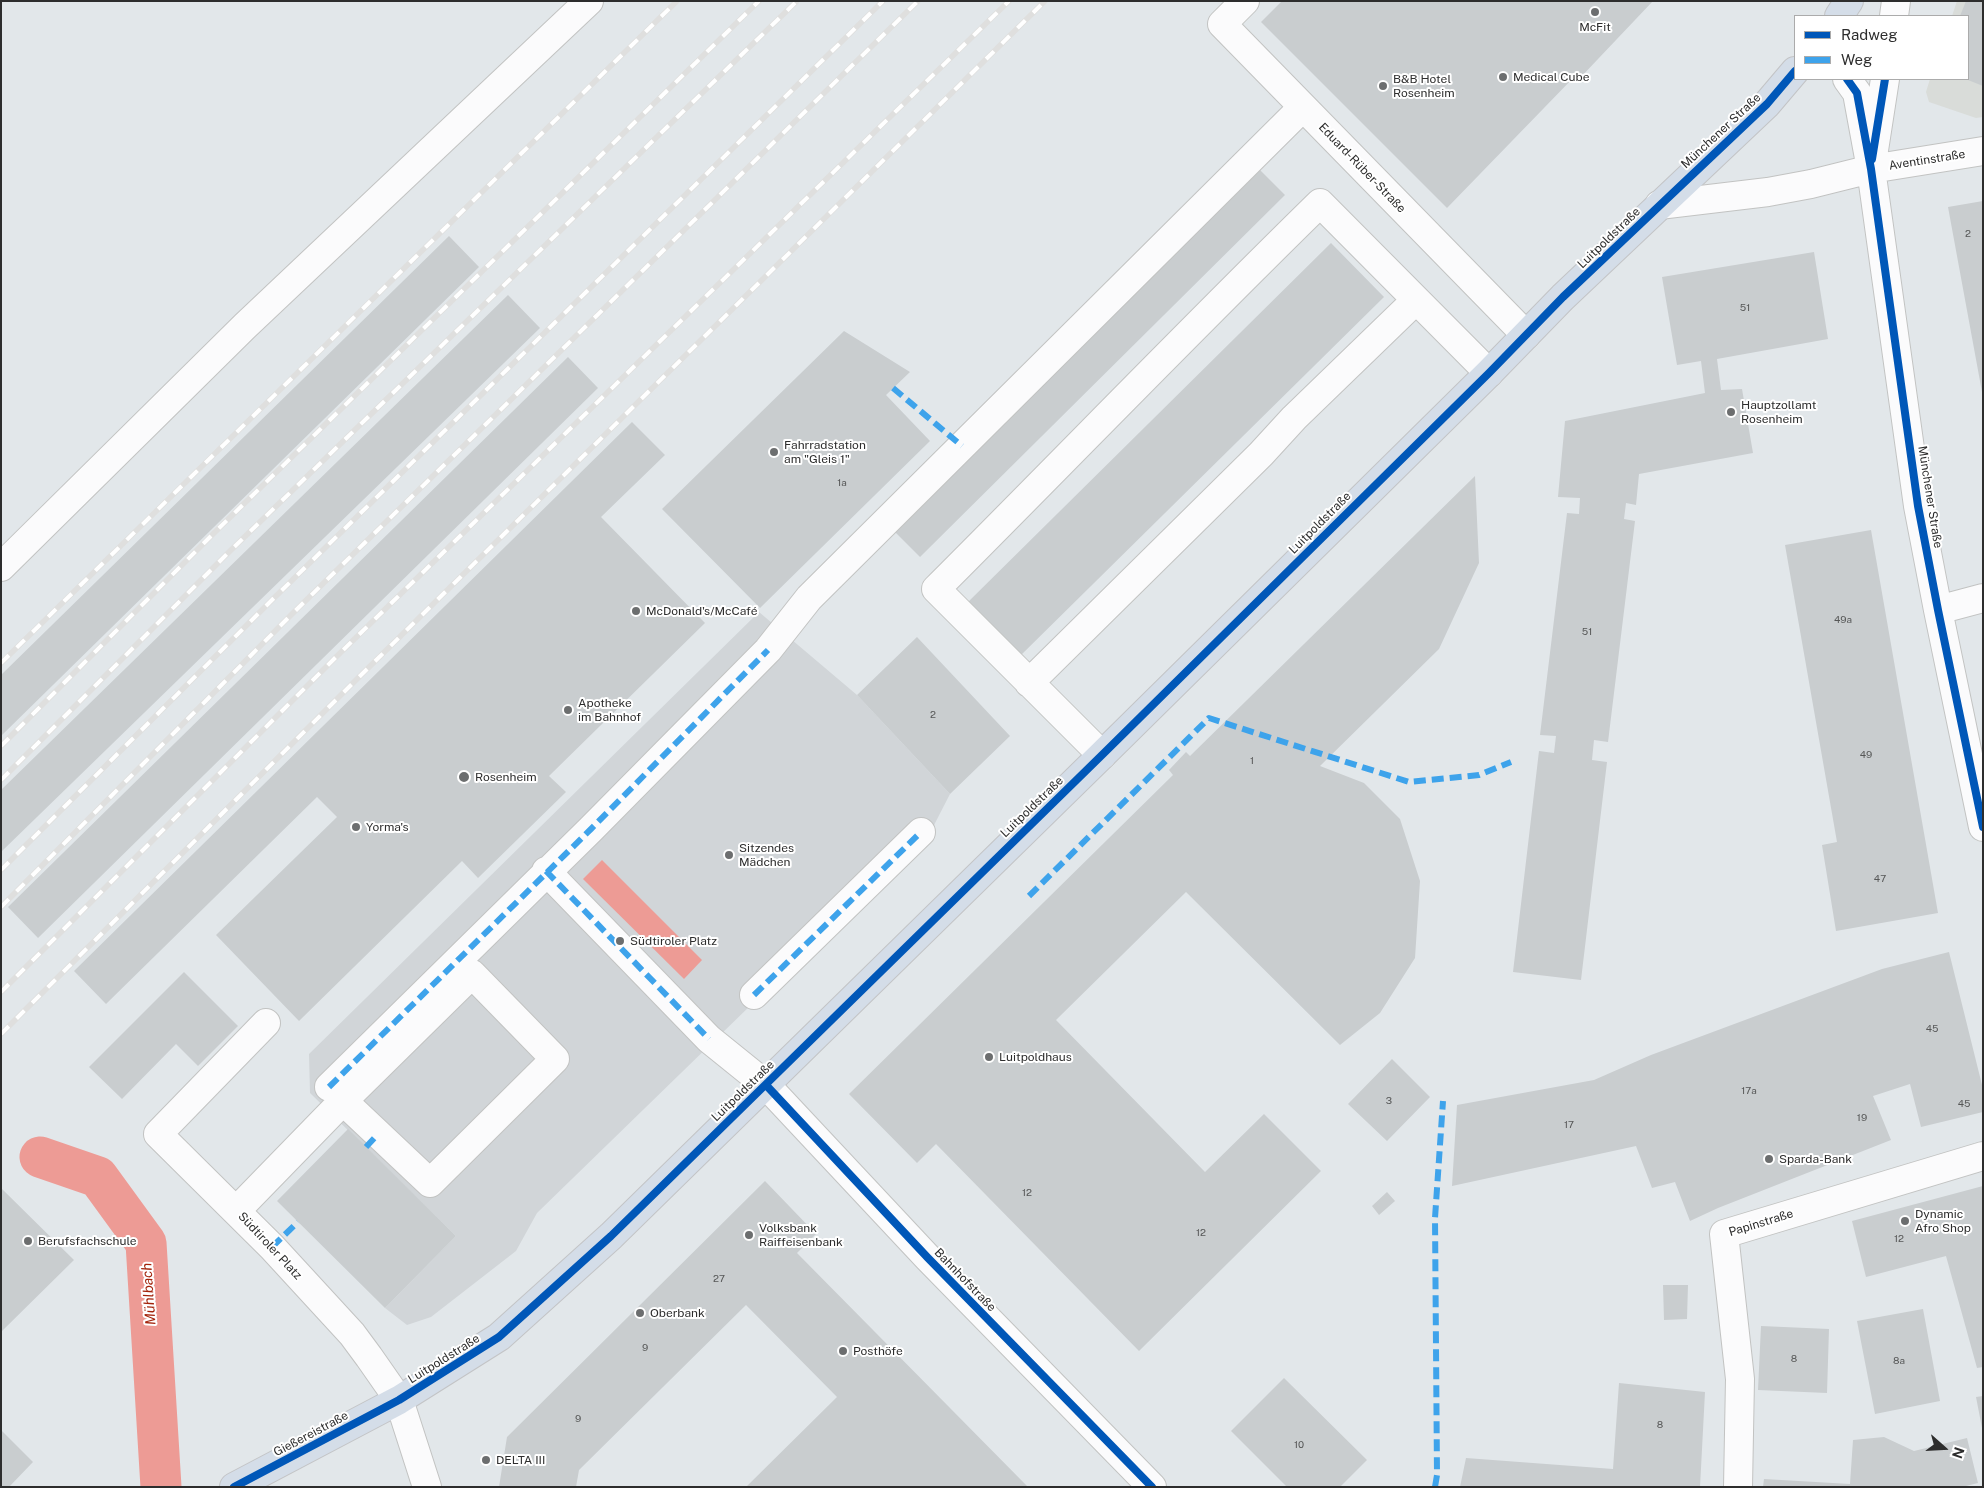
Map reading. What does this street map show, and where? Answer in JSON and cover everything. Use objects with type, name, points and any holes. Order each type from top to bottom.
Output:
[{"type":"main road","points":[[1840,15],[1849,1]]},
{"type":"main road","name":"Münchener Straße","points":[[1659,205],[1767,104],[1794,72]]},
{"type":"main road","name":"Luitpoldstraße","points":[[399,1400],[499,1337],[611,1236],[1102,755],[1489,373],[1563,297],[1659,205]]},
{"type":"main road","name":"Gießereistraße","points":[[234,1487],[399,1400]]},
{"type":"street","points":[[1,567],[245,326],[589,1]]},
{"type":"street","name":"Eduard-Rüber-Straße","points":[[1245,1],[1222,24],[1526,335]]},
{"type":"street","points":[[1894,15],[1896,1]]},
{"type":"street","name":"Münchener Straße","points":[[1848,80],[1857,93],[1871,169],[1918,506],[1983,826]]},
{"type":"street","name":"Münchener Straße","points":[[1871,169],[1886,80]]},
{"type":"street","name":"Südtiroler Platz","points":[[427,1487],[399,1400],[370,1357],[352,1334],[236,1211],[336,1094],[546,871],[768,650],[809,598],[1303,107]]},
{"type":"street","name":"Aventinstraße","points":[[1871,169],[1983,150]]},
{"type":"street","name":"Luitpoldstraße","points":[[1659,205],[1768,192],[1812,184],[1871,169]]},
{"type":"street","points":[[1102,755],[936,590],[1139,386],[1235,286],[1320,203],[1489,373]]},
{"type":"street","points":[[1029,683],[1261,454],[1294,418],[1416,300]]},
{"type":"street","points":[[1938,610],[1983,598]]},
{"type":"street","points":[[754,995],[921,832]]},
{"type":"street","name":"Bahnhofstraße","points":[[546,871],[709,1039],[766,1085],[928,1258],[1152,1487]]},
{"type":"street","name":"Südtiroler Platz","points":[[472,974],[555,1059],[430,1182],[336,1094],[472,974]]},
{"type":"street","points":[[236,1211],[158,1134],[266,1023]]},
{"type":"street","name":"Papinstraße","points":[[1738,1487],[1740,1379],[1724,1234],[1983,1156]]},
{"type":"shaded area","points":[[1957,1],[1983,1],[1983,117],[1976,118],[1929,102],[1926,92],[1930,80],[1969,80],[1969,15],[1952,15]]},
{"type":"shaded area","name":"Südtiroler Platz","points":[[759,612],[857,695],[950,794],[932,829],[537,1213],[516,1251],[431,1317],[407,1325],[385,1308],[456,1236],[310,1093],[309,1054]]},
{"type":"shaded area","points":[[602,860],[702,960],[684,979],[583,879]]},
{"type":"building","points":[[1282,1],[1653,1],[1580,78],[1576,75],[1447,208],[1261,22]]},
{"type":"building","points":[[1966,1],[1983,1],[1983,86],[1968,80],[1969,15],[1960,15]]},
{"type":"building","points":[[1258,168],[1285,195],[920,557],[894,531]]},
{"type":"building","points":[[1983,201],[1983,392],[1982,392],[1948,207]]},
{"type":"building","points":[[449,236],[479,267],[1,736],[1,675]]},
{"type":"building","points":[[1331,243],[1384,297],[1018,658],[966,604]]},
{"type":"building","points":[[1814,252],[1828,339],[1717,359],[1721,390],[1742,389],[1753,453],[1639,474],[1636,505],[1626,503],[1624,519],[1635,521],[1608,742],[1594,740],[1592,760],[1607,762],[1581,980],[1513,972],[1539,751],[1554,753],[1556,736],[1540,735],[1567,513],[1579,514],[1580,498],[1558,497],[1565,421],[1705,393],[1701,361],[1677,365],[1662,277]]},
{"type":"building","points":[[508,295],[540,328],[1,852],[1,790]]},
{"type":"building","points":[[844,331],[910,372],[886,395],[930,441],[760,608],[662,509]]},
{"type":"building","points":[[568,357],[598,388],[38,938],[8,907]]},
{"type":"building","points":[[632,422],[665,455],[601,517],[705,623],[549,776],[566,792],[478,878],[462,861],[299,1021],[216,935],[337,817],[317,797],[106,1004],[74,971]]},
{"type":"building","points":[[1475,476],[1479,563],[1439,649],[1320,766],[1364,783],[1400,819],[1420,881],[1415,958],[1380,1013],[1340,1045],[1186,892],[1056,1020],[1205,1172],[1264,1114],[1321,1171],[1139,1351],[936,1144],[917,1163],[849,1094],[1173,775],[1169,770],[1186,752],[1190,756]]},
{"type":"building","points":[[1871,530],[1938,913],[1836,931],[1822,845],[1837,842],[1785,545]]},
{"type":"building","points":[[917,637],[1010,736],[950,794],[857,695]]},
{"type":"building","points":[[1949,952],[1983,1089],[1983,1112],[1921,1127],[1910,1084],[1873,1096],[1891,1140],[1718,1208],[1690,1221],[1675,1182],[1652,1188],[1636,1146],[1452,1186],[1457,1105],[1594,1080],[1651,1055],[1882,969]]},
{"type":"building","points":[[184,972],[238,1026],[198,1066],[176,1044],[122,1099],[89,1067]]},
{"type":"building","points":[[1392,1059],[1430,1097],[1387,1141],[1348,1104]]},
{"type":"building","points":[[348,1129],[456,1236],[385,1308],[277,1201]]},
{"type":"building","points":[[765,1181],[816,1234],[797,1253],[1028,1487],[746,1487],[837,1397],[746,1305],[579,1470],[576,1487],[499,1487],[507,1437]]},
{"type":"building","points":[[1983,1186],[1983,1367],[1977,1368],[1946,1256],[1866,1277],[1852,1221]]},
{"type":"building","name":"Berufsfachschule","points":[[1,1188],[74,1260],[1,1332]]},
{"type":"building","points":[[1387,1192],[1395,1201],[1379,1215],[1372,1206]]},
{"type":"building","points":[[1663,1285],[1688,1285],[1687,1319],[1664,1320]]},
{"type":"building","points":[[1923,1309],[1940,1401],[1875,1414],[1857,1321]]},
{"type":"building","points":[[1761,1326],[1829,1329],[1827,1393],[1758,1390]]},
{"type":"building","points":[[1284,1378],[1367,1460],[1340,1487],[1287,1487],[1231,1431]]},
{"type":"building","points":[[1619,1383],[1705,1392],[1700,1487],[1460,1487],[1466,1458],[1613,1469]]},
{"type":"building","points":[[1983,1396],[1983,1428],[1982,1428],[1976,1397]]},
{"type":"building","points":[[1,1430],[33,1462],[9,1487],[1,1487]]},
{"type":"building","points":[[1884,1437],[1914,1451],[1967,1438],[1978,1483],[1962,1487],[1763,1487],[1764,1479],[1850,1484],[1853,1440]]},
{"type":"waterway","name":"Mühlbach","points":[[40,1157],[98,1177],[146,1243],[161,1487]]},
{"type":"railway","points":[[1,663],[677,1]]},
{"type":"railway","points":[[1,746],[213,534],[759,1]]},
{"type":"railway","points":[[1,780],[230,551],[797,1]]},
{"type":"railway","points":[[1,870],[275,597],[883,1]]},
{"type":"railway","points":[[1,907],[292,614],[918,1]]},
{"type":"railway","points":[[1,992],[335,658],[1009,1]]},
{"type":"railway","points":[[1,1034],[356,680],[1045,1]]},
{"type":"marked path","points":[[893,388],[962,446]]},
{"type":"marked path","points":[[329,1087],[591,829],[768,650]]},
{"type":"marked path","points":[[1029,896],[1209,718],[1409,782],[1479,775],[1511,762]]},
{"type":"marked path","points":[[754,995],[921,832]]},
{"type":"marked path","points":[[546,871],[709,1039]]},
{"type":"marked path","points":[[1435,1487],[1437,1475],[1435,1218],[1443,1101]]},
{"type":"marked path","points":[[366,1147],[378,1134]]},
{"type":"marked path","points":[[272,1247],[298,1222]]},
{"type":"cycle path","points":[[234,1487],[399,1400],[499,1337],[611,1236],[1102,755],[1489,373],[1563,297],[1767,104],[1794,72]]},
{"type":"cycle path","points":[[1848,80],[1857,93],[1871,169],[1918,506],[1983,827]]},
{"type":"cycle path","points":[[1872,159],[1885,80]]},
{"type":"cycle path","points":[[766,1085],[928,1258],[1152,1487]]},
{"type":"place","name":"McFit","points":[[1595,12]]},
{"type":"place","name":"Medical Cube","points":[[1503,77]]},
{"type":"place","name":"B&B Hotel Rosenheim","points":[[1383,86]]},
{"type":"place","name":"Hauptzollamt Rosenheim","points":[[1731,412]]},
{"type":"place","name":"Fahrradstation am \"Gleis 1\"","points":[[774,452]]},
{"type":"place","name":"McDonald's/McCafé","points":[[636,611]]},
{"type":"place","name":"Apotheke im Bahnhof","points":[[568,710]]},
{"type":"place","name":"Rosenheim","points":[[464,777]]},
{"type":"place","name":"Yorma's","points":[[356,827]]},
{"type":"place","name":"Sitzendes Mädchen","points":[[729,855]]},
{"type":"place","name":"Südtiroler Platz","points":[[620,941]]},
{"type":"place","name":"Luitpoldhaus","points":[[989,1057]]},
{"type":"place","name":"Sparda-Bank","points":[[1769,1159]]},
{"type":"place","name":"Dynamic Afro Shop","points":[[1905,1221]]},
{"type":"place","name":"Volksbank Raiffeisenbank","points":[[749,1235]]},
{"type":"place","name":"Berufsfachschule","points":[[28,1241]]},
{"type":"place","name":"Oberbank","points":[[640,1313]]},
{"type":"place","name":"Posthöfe","points":[[843,1351]]},
{"type":"place","name":"DELTA III","points":[[486,1460]]}]
